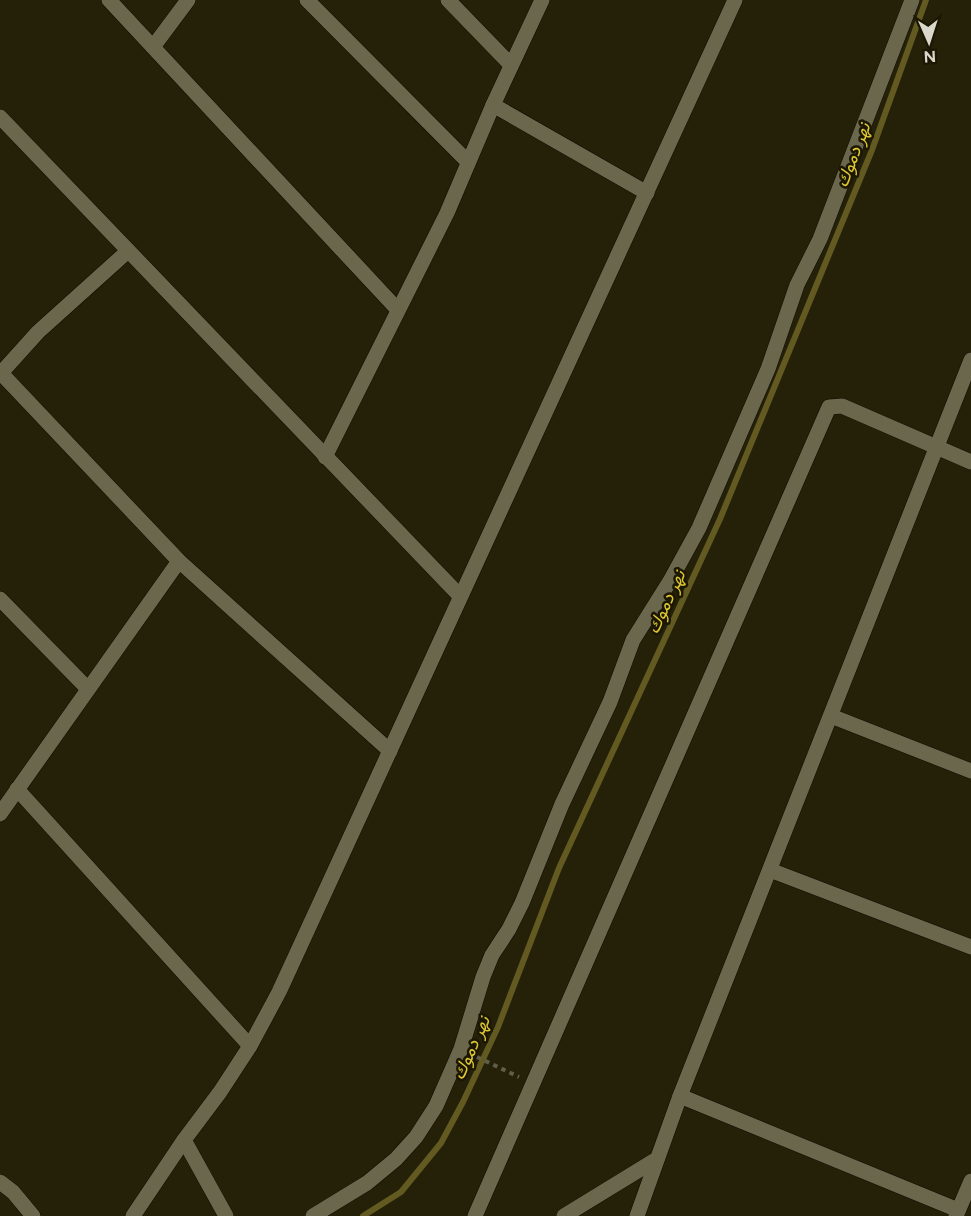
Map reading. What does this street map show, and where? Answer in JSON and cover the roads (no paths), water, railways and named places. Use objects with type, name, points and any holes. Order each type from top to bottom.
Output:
[{"type":"street","points":[[109,0],[398,310]]},
{"type":"street","points":[[153,47],[188,0]]},
{"type":"street","points":[[307,0],[467,161]]},
{"type":"street","points":[[448,0],[510,65]]},
{"type":"street","points":[[325,457],[447,213],[467,161],[542,0]]},
{"type":"street","points":[[134,1216],[250,1046],[279,992],[735,0]]},
{"type":"street","points":[[313,1216],[367,1183],[396,1159],[416,1137],[436,1106],[461,1049],[492,955],[522,903],[562,804],[610,702],[633,640],[670,581],[699,528],[768,369],[797,285],[820,239],[912,0]]},
{"type":"street","points":[[493,105],[647,193]]},
{"type":"street","points":[[0,117],[460,596]]},
{"type":"street","points":[[128,251],[38,332],[1,373],[179,561],[390,751]]},
{"type":"street","points":[[637,1216],[680,1096],[971,360]]},
{"type":"street","points":[[475,1216],[829,407],[842,406],[971,462]]},
{"type":"street","points":[[0,814],[179,561]]},
{"type":"street","points":[[0,599],[87,688]]},
{"type":"street","points":[[831,716],[971,771]]},
{"type":"street","points":[[17,789],[250,1046]]},
{"type":"street","points":[[770,870],[971,947]]},
{"type":"street","points":[[680,1096],[957,1213],[971,1181]]},
{"type":"street","points":[[184,1140],[226,1216]]},
{"type":"street","points":[[564,1216],[657,1159]]},
{"type":"street","points":[[0,1182],[13,1192],[33,1216]]},
{"type":"waterway","name":"نهر دموك","points":[[363,1216],[401,1192],[441,1143],[498,1027],[559,868],[720,519],[872,150],[926,0]]}]
